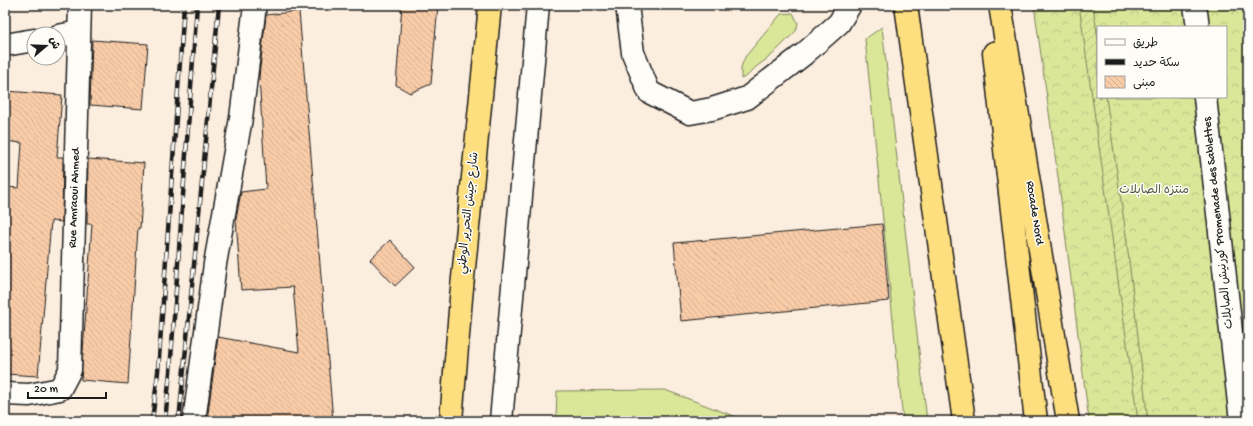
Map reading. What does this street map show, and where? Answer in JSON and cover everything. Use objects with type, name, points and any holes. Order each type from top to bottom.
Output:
[{"type":"highway","name":"شارع جيش التحرير الوطني","points":[[451,421],[461,298],[490,5]]},
{"type":"highway","points":[[906,5],[964,421]]},
{"type":"highway","name":"Rocade Nord","points":[[988,5],[1036,421]]},
{"type":"highway","name":"Rocade Nord","points":[[1000,5],[1068,421]]},
{"type":"street","name":"Rue Amraoui Ahmed","points":[[5,394],[29,395],[60,389],[70,370],[80,5]]},
{"type":"street","points":[[194,421],[215,264],[241,118],[255,5]]},
{"type":"street","points":[[500,421],[538,5]]},
{"type":"street","points":[[627,5],[633,53],[649,92],[690,113],[712,109],[747,98],[804,54],[840,23],[850,5]]},
{"type":"street","points":[[1195,5],[1198,26]]},
{"type":"street","points":[[66,34],[79,32]]},
{"type":"street","points":[[5,45],[26,41]]},
{"type":"street","name":"كورنيش الصابلات Promenade des Sablettes","points":[[1205,98],[1241,421]]},
{"type":"green space","name":"منتزه الصابلات","points":[[1034,5],[1248,5],[1248,421],[1089,421],[1058,177]]},
{"type":"green space","points":[[1079,5],[1093,5],[1097,33],[1097,98],[1106,98],[1126,235],[1148,421],[1138,421]]},
{"type":"green space","points":[[793,13],[798,23],[796,31],[772,55],[747,76],[741,79],[741,67],[745,57],[781,14]]},
{"type":"green space","points":[[882,27],[927,421],[903,421],[865,39]]},
{"type":"green space","points":[[665,390],[747,421],[556,421],[557,391]]},
{"type":"building","points":[[402,5],[438,5],[431,84],[410,93],[396,85]]},
{"type":"building","points":[[299,11],[333,421],[207,421],[218,337],[299,352],[293,287],[241,290],[236,219],[241,192],[266,189],[259,77],[266,15]]},
{"type":"building","points":[[92,40],[148,44],[143,109],[90,105]]},
{"type":"building","points":[[5,91],[62,95],[57,157],[63,157],[62,222],[51,221],[38,376],[5,374],[5,187],[19,188],[22,143],[5,141]]},
{"type":"building","points":[[88,159],[144,163],[140,228],[138,228],[128,384],[81,380],[92,224],[87,224]]},
{"type":"building","points":[[882,224],[889,301],[681,321],[674,243]]},
{"type":"building","points":[[390,240],[415,267],[395,286],[370,259]]},
{"type":"railway","points":[[152,421],[158,372],[184,5]]},
{"type":"railway","points":[[165,421],[170,372],[197,5]]},
{"type":"railway","points":[[179,421],[219,5]]}]
